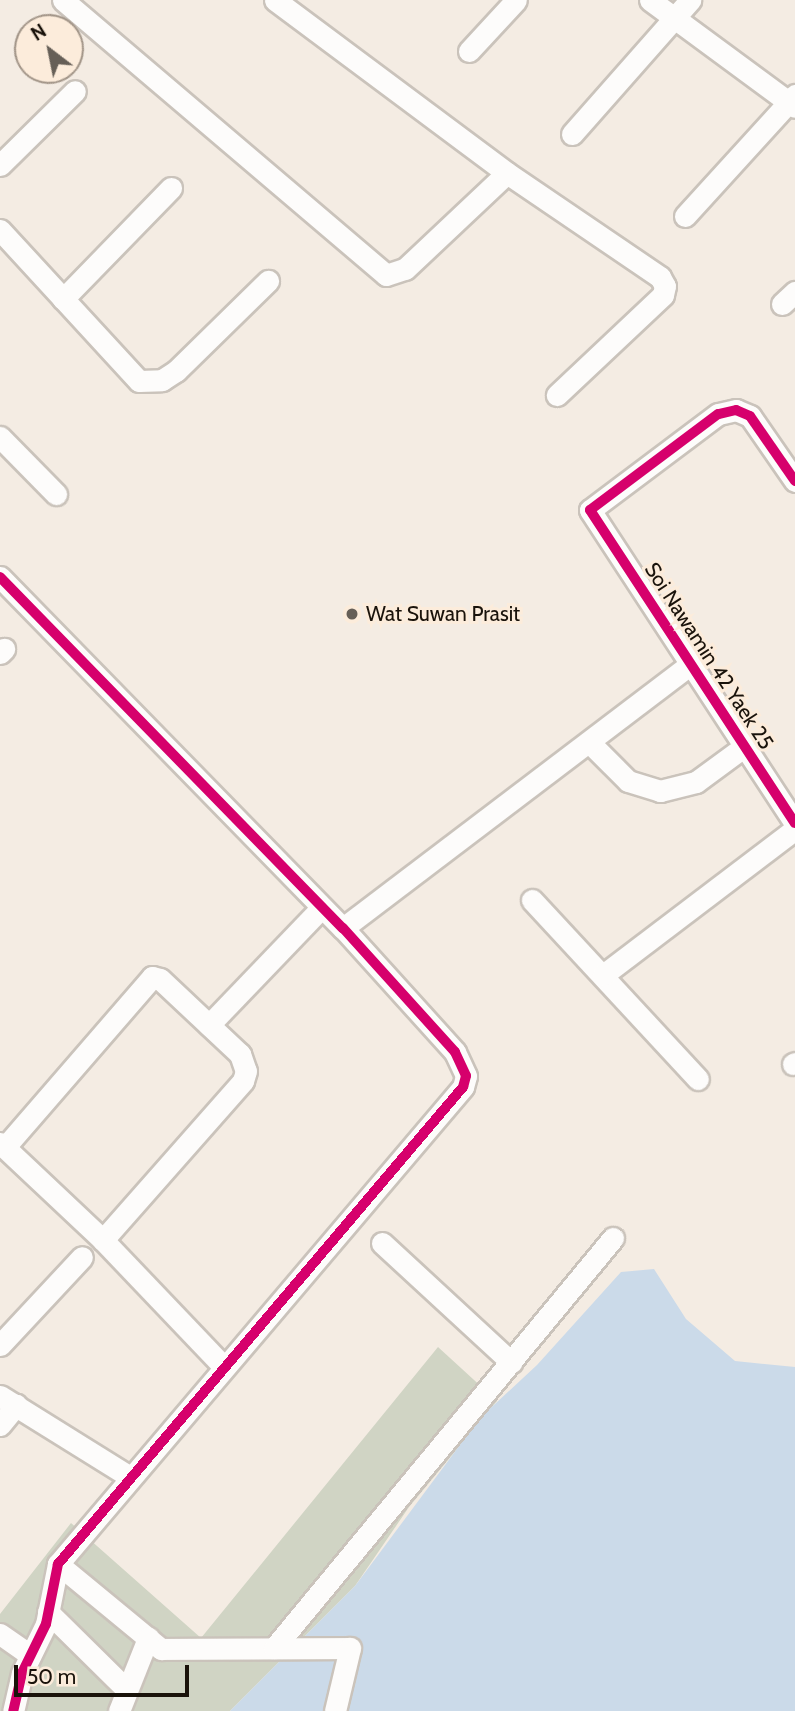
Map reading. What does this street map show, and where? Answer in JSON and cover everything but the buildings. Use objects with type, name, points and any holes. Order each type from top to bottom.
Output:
[{"type":"street","points":[[63,0],[386,275],[405,269],[507,173]]},
{"type":"street","points":[[275,0],[507,173],[660,277],[665,286],[663,295],[557,395]]},
{"type":"street","points":[[469,51],[516,0]]},
{"type":"street","points":[[650,0],[673,19],[793,101],[685,216]]},
{"type":"street","points":[[572,134],[690,0]]},
{"type":"street","points":[[0,165],[75,91]]},
{"type":"street","points":[[63,299],[171,188]]},
{"type":"street","points":[[0,230],[139,381],[151,382],[176,371],[268,281]]},
{"type":"street","name":"Soi Nawamin 42 Yaek 25","points":[[795,481],[750,416],[736,410],[718,414],[590,510],[795,823]]},
{"type":"street","points":[[0,437],[56,494]]},
{"type":"street","points":[[0,577],[343,928],[455,1052],[466,1076],[463,1087],[58,1564],[48,1612],[30,1655],[13,1711]]},
{"type":"street","points":[[343,928],[691,664]]},
{"type":"street","points":[[589,742],[628,781],[660,791],[696,782],[745,746]]},
{"type":"street","points":[[603,975],[795,829]]},
{"type":"street","points":[[532,900],[698,1079]]},
{"type":"street","points":[[209,1025],[322,907]]},
{"type":"street","points":[[103,1240],[243,1081],[245,1062],[160,979],[152,977],[2,1145],[103,1240],[223,1367]]},
{"type":"street","points":[[275,1648],[613,1238]]},
{"type":"street","points":[[382,1243],[511,1362]]},
{"type":"street","points":[[0,1345],[82,1258]]},
{"type":"street","points":[[0,1425],[8,1400],[130,1478]]},
{"type":"street","points":[[58,1564],[161,1649],[350,1648],[335,1711]]},
{"type":"street","points":[[48,1612],[127,1690]]},
{"type":"street","points":[[0,1634],[30,1655]]},
{"type":"street","points":[[119,1711],[148,1638]]},
{"type":"green space","points":[[438,1347],[497,1401],[409,1507],[355,1586],[230,1711],[0,1711],[0,1614],[71,1523],[201,1638]]},
{"type":"water","points":[[654,1269],[686,1319],[735,1361],[795,1367],[795,1711],[230,1711],[355,1586],[480,1418],[537,1365],[621,1272]]},
{"type":"cycle path","points":[[795,481],[750,416],[736,410],[718,414],[590,510],[795,823]]},
{"type":"cycle path","points":[[0,577],[343,928],[455,1052],[466,1076],[463,1087],[58,1564],[46,1624],[22,1673],[13,1711]]},
{"type":"place","name":"Wat Suwan Prasit","points":[[352,614]]}]
